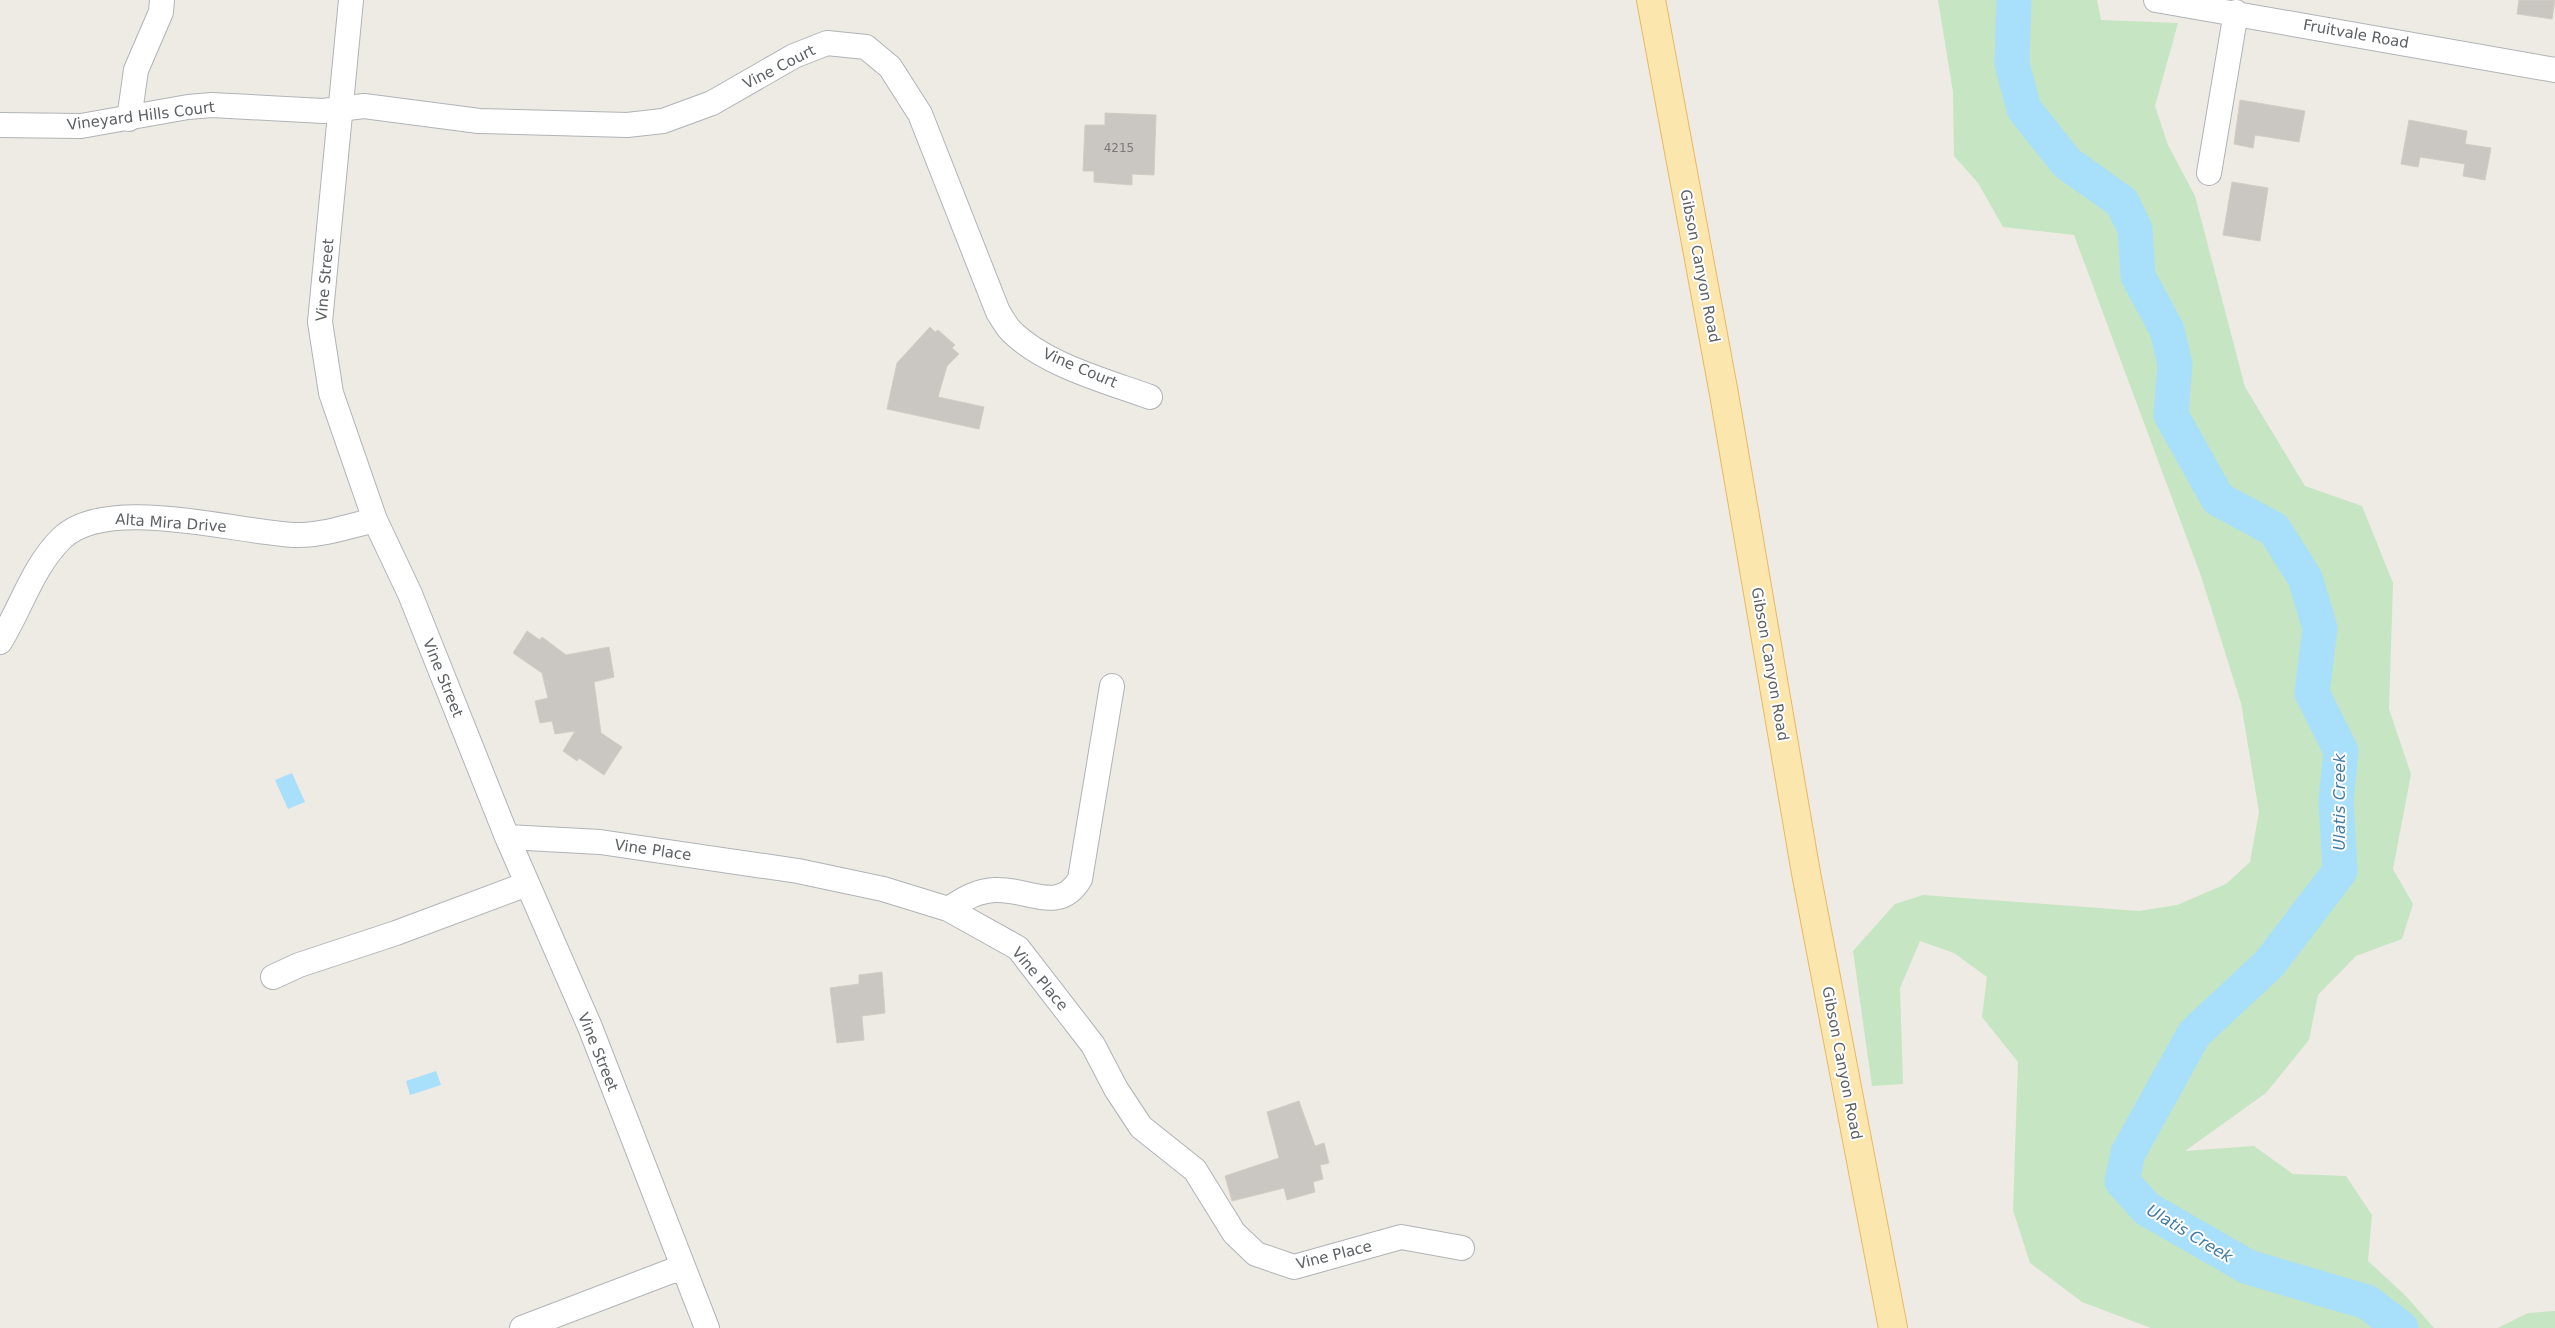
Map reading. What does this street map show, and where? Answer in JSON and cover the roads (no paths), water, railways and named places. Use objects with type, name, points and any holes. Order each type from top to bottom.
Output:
[{"type":"main road","name":"Gibson Canyon Road","points":[[1651,0],[1724,394],[1806,873],[1893,1328]]},
{"type":"street","points":[[129,119],[136,70],[162,12],[162,0]]},
{"type":"street","name":"Vine Street","points":[[351,0],[320,322],[331,393],[375,520],[410,594],[507,837],[590,1027],[707,1328]]},
{"type":"street","name":"Fruitvale Road","points":[[2156,0],[2208,4],[2236,12],[2555,70]]},
{"type":"street","points":[[2209,173],[2236,12]]},
{"type":"street","name":"Vine Court","points":[[342,108],[364,106],[479,121],[627,125],[664,121],[712,103],[794,56],[827,43],[866,47],[890,67],[920,114],[998,312],[1011,331],[1047,356],[1077,370],[1150,397]]},
{"type":"street","name":"Vineyard Hills Court","points":[[0,125],[81,126],[188,107],[212,105],[323,111],[342,108]]},
{"type":"street","name":"Alta Mira Drive","points":[[0,642],[46,556],[63,537],[84,523],[115,516],[298,535],[331,532],[375,520]]},
{"type":"street","points":[[948,909],[974,893],[995,890],[1016,891],[1053,899],[1065,896],[1076,886],[1080,879],[1112,686]]},
{"type":"street","name":"Vine Place","points":[[507,837],[600,842],[798,871],[883,889],[948,909],[1018,948],[1093,1045],[1116,1088],[1141,1126],[1195,1170],[1234,1233],[1256,1254],[1294,1267],[1401,1237],[1462,1248]]},
{"type":"street","points":[[273,977],[299,965],[396,933],[527,884]]},
{"type":"street","points":[[522,1328],[682,1267]]},
{"type":"water","points":[[292,773],[305,802],[288,809],[275,780]]},
{"type":"water","points":[[436,1071],[441,1085],[410,1095],[406,1081]]},
{"type":"waterway","name":"Ulatis Creek","points":[[2014,0],[2012,64],[2024,109],[2067,163],[2122,202],[2135,229],[2138,276],[2167,330],[2175,364],[2171,415],[2218,499],[2274,529],[2305,578],[2320,628],[2312,693],[2341,751],[2336,800],[2340,871],[2270,963],[2194,1034],[2128,1153],[2122,1181],[2147,1209],[2248,1267],[2367,1302],[2401,1328]]}]
